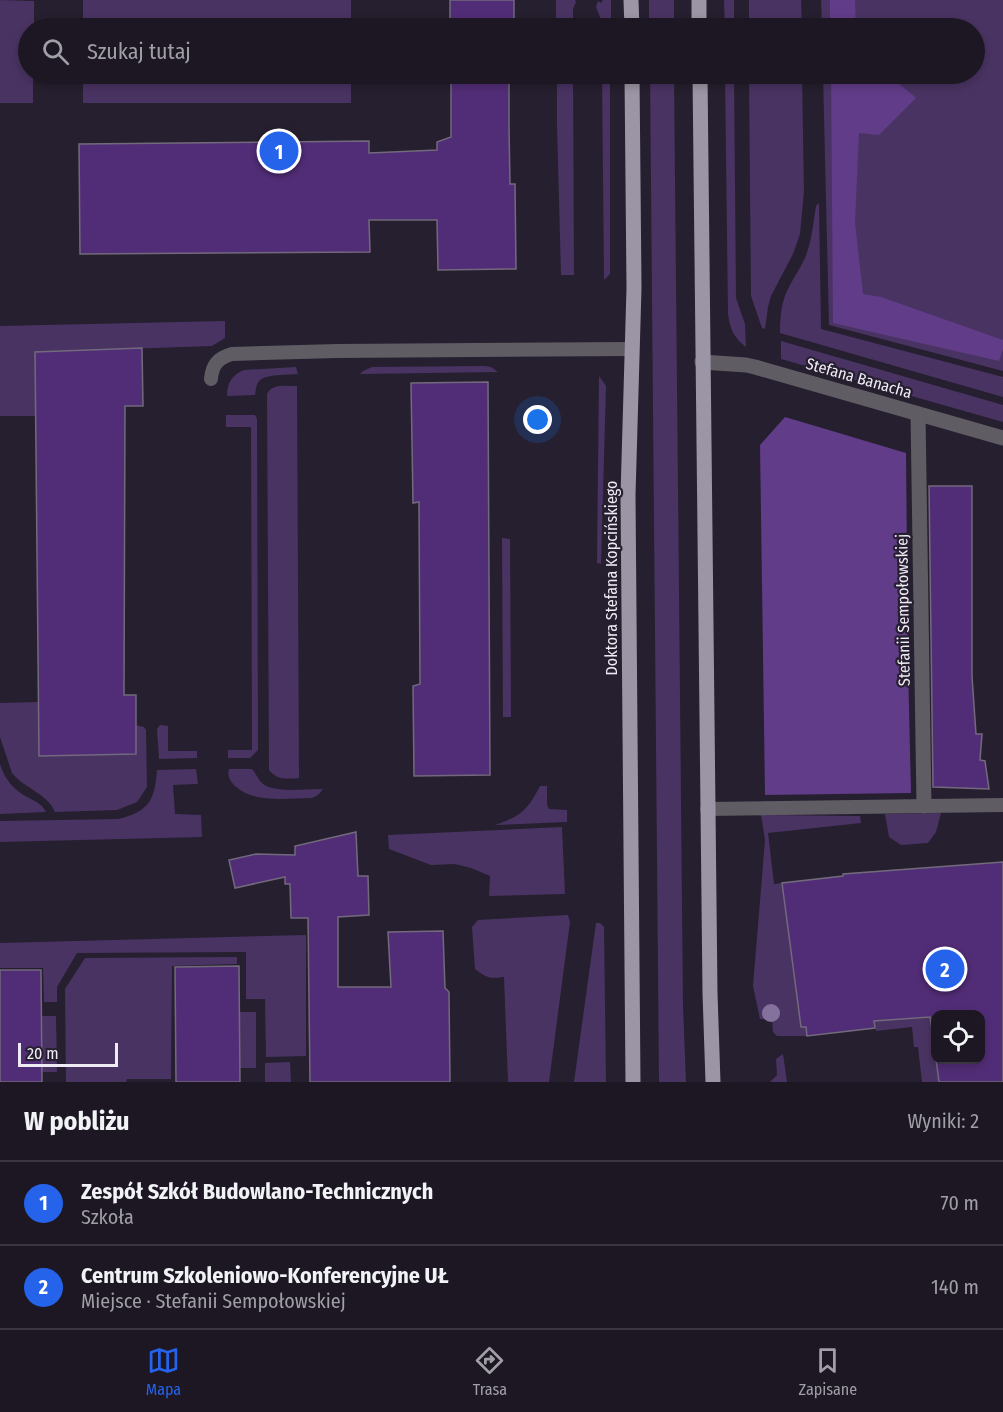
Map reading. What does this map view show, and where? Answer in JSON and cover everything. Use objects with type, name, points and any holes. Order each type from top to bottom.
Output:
[{"type":"main road","points":[[632,0],[632,18]]},
{"type":"main road","points":[[699,0],[699,18]]},
{"type":"main road","name":"Doktora Stefana Kopcińskiego","points":[[632,84],[634,288],[628,495],[633,1082]]},
{"type":"main road","points":[[700,84],[707,809],[713,1082]]},
{"type":"street","name":"Stefana Banacha","points":[[702,362],[746,365],[1003,438]]},
{"type":"street","name":"Stefanii Sempołowskiej","points":[[918,414],[924,806]]},
{"type":"lane","points":[[211,379],[216,362],[232,354],[632,349]]},
{"type":"lane","points":[[707,809],[1003,805]]},
{"type":"shaded area","points":[[0,0],[34,1],[34,18],[18,18],[18,84],[33,84],[33,103],[0,103]]},
{"type":"shaded area","points":[[83,0],[351,0],[351,18],[83,18]]},
{"type":"shaded area","points":[[556,0],[575,0],[573,18],[556,18]]},
{"type":"shaded area","points":[[603,0],[611,0],[611,18],[600,18],[596,7],[598,1],[601,3]]},
{"type":"shaded area","points":[[649,0],[674,0],[674,18],[649,18]]},
{"type":"shaded area","points":[[724,0],[734,0],[734,18],[725,18]]},
{"type":"shaded area","points":[[749,0],[801,0],[802,18],[749,18]]},
{"type":"shaded area","points":[[821,0],[1003,0],[1003,371],[829,325],[823,84],[985,84],[985,18],[822,18]]},
{"type":"shaded area","points":[[830,0],[855,0],[856,18],[830,18]]},
{"type":"shaded area","points":[[83,84],[351,84],[351,103],[83,103]]},
{"type":"shaded area","points":[[557,84],[573,84],[574,275],[561,275]]},
{"type":"shaded area","points":[[602,84],[610,84],[610,274],[604,280]]},
{"type":"shaded area","points":[[650,84],[674,84],[683,1006],[686,1082],[659,1082]]},
{"type":"shaded area","points":[[725,84],[734,84],[736,298],[745,324],[746,347],[733,333],[728,314]]},
{"type":"shaded area","points":[[749,84],[802,84],[804,191],[800,234],[793,254],[771,296],[765,329],[762,328],[751,296]]},
{"type":"shaded area","points":[[831,84],[900,84],[916,98],[879,135],[859,133],[855,222],[863,294],[881,297],[1003,340],[1003,349],[999,361],[833,323]]},
{"type":"shaded area","points":[[819,203],[821,329],[1003,377],[1003,397],[780,333],[783,301],[807,252],[816,206]]},
{"type":"shaded area","points":[[225,321],[225,338],[212,346],[35,352],[36,416],[0,416],[0,326]]},
{"type":"shaded area","points":[[781,341],[1003,405],[1003,422],[781,359]]},
{"type":"shaded area","points":[[485,366],[498,372],[360,374],[372,367]]},
{"type":"shaded area","points":[[296,367],[298,374],[271,376],[259,381],[255,395],[227,396],[231,380],[244,370]]},
{"type":"shaded area","points":[[599,376],[606,386],[601,564],[597,563]]},
{"type":"shaded area","points":[[297,386],[299,778],[286,779],[275,776],[269,770],[267,394],[272,388]]},
{"type":"shaded area","points":[[226,415],[255,415],[257,419],[258,750],[250,758],[228,758],[228,750],[252,750],[251,427],[226,427]]},
{"type":"shaded area","points":[[785,417],[906,453],[911,793],[765,795],[760,445]]},
{"type":"shaded area","points":[[502,538],[510,539],[511,717],[503,717]]},
{"type":"shaded area","points":[[38,702],[39,756],[136,754],[135,725],[144,727],[146,730],[147,787],[137,802],[117,810],[55,812],[47,800],[12,773],[0,737],[0,703]]},
{"type":"shaded area","points":[[160,725],[168,726],[168,751],[197,751],[197,758],[159,759],[157,729]]},
{"type":"shaded area","points":[[0,764],[4,775],[14,787],[38,803],[46,812],[0,814]]},
{"type":"shaded area","points":[[196,769],[198,784],[173,785],[175,814],[201,815],[202,837],[0,842],[0,821],[118,819],[137,813],[152,797],[157,770]]},
{"type":"shaded area","points":[[229,769],[252,769],[263,784],[275,789],[323,789],[312,798],[262,798],[243,792],[235,786],[229,778]]},
{"type":"shaded area","points":[[540,786],[547,786],[549,809],[567,810],[567,822],[495,825],[522,812]]},
{"type":"shaded area","points":[[941,813],[936,832],[928,843],[901,845],[889,837],[885,814]]},
{"type":"shaded area","points":[[761,815],[860,816],[861,823],[768,833],[774,884],[782,883],[801,1027],[806,1027],[807,1036],[777,1036],[773,1032],[772,1019],[760,1019],[753,986],[765,840]]},
{"type":"shaded area","points":[[562,827],[565,894],[489,896],[490,876],[455,864],[431,865],[389,849],[388,835]]},
{"type":"shaded area","points":[[568,915],[570,922],[549,1082],[508,1082],[504,977],[489,977],[475,969],[472,927],[478,920]]},
{"type":"shaded area","points":[[596,923],[604,927],[606,1082],[574,1082]]},
{"type":"shaded area","points":[[306,935],[306,1056],[266,1057],[265,999],[246,999],[246,952],[77,953],[57,987],[57,1002],[44,1002],[43,968],[0,968],[0,943]]},
{"type":"shaded area","points":[[237,957],[237,964],[172,966],[171,1079],[66,1082],[65,989],[85,958]]},
{"type":"shaded area","points":[[239,1012],[256,1012],[256,1068],[240,1068]]},
{"type":"shaded area","points":[[41,1016],[56,1016],[57,1072],[42,1072]]},
{"type":"shaded area","points":[[931,1017],[931,1064],[937,1064],[939,1082],[922,1082],[918,1047],[914,1047],[912,1027],[876,1031],[874,1021]]},
{"type":"shaded area","points":[[783,1054],[787,1082],[770,1082],[777,1075],[776,1059]]},
{"type":"shaded area","points":[[290,1062],[291,1082],[265,1082],[265,1063]]},
{"type":"building","points":[[450,0],[514,0],[514,18],[450,18]]},
{"type":"building","points":[[451,84],[509,84],[510,184],[515,184],[516,269],[438,270],[437,220],[369,220],[370,252],[80,254],[79,144],[369,141],[369,153],[437,150],[437,142],[451,137]]},
{"type":"building","points":[[142,348],[143,406],[125,406],[124,695],[136,695],[136,754],[39,756],[35,352]]},
{"type":"building","points":[[488,382],[490,775],[414,776],[413,686],[420,684],[419,502],[413,503],[411,383]]},
{"type":"building","points":[[929,486],[972,486],[972,676],[976,734],[982,734],[980,760],[985,761],[989,789],[933,787]]},
{"type":"building","points":[[356,832],[358,876],[368,876],[369,915],[338,917],[338,987],[391,987],[388,932],[443,931],[445,988],[449,992],[450,1082],[310,1082],[308,918],[291,918],[290,884],[285,884],[285,877],[235,888],[229,860],[256,854],[295,855],[295,846]]},
{"type":"building","points":[[1003,862],[1003,1082],[939,1082],[937,1064],[985,1064],[985,1010],[931,1010],[931,1023],[930,1017],[874,1021],[875,1028],[807,1036],[806,1027],[801,1027],[782,883],[843,876],[843,874]]},
{"type":"building","points":[[239,966],[240,1082],[176,1082],[175,967]]},
{"type":"building","points":[[0,970],[41,970],[42,1082],[0,1082]]},
{"type":"place","name":"Zespół Szkół Budowlano-Technicznych","points":[[279,151]]},
{"type":"place","name":"Centrum Szkoleniowo-Konferencyjne UŁ","points":[[945,969]]}]
